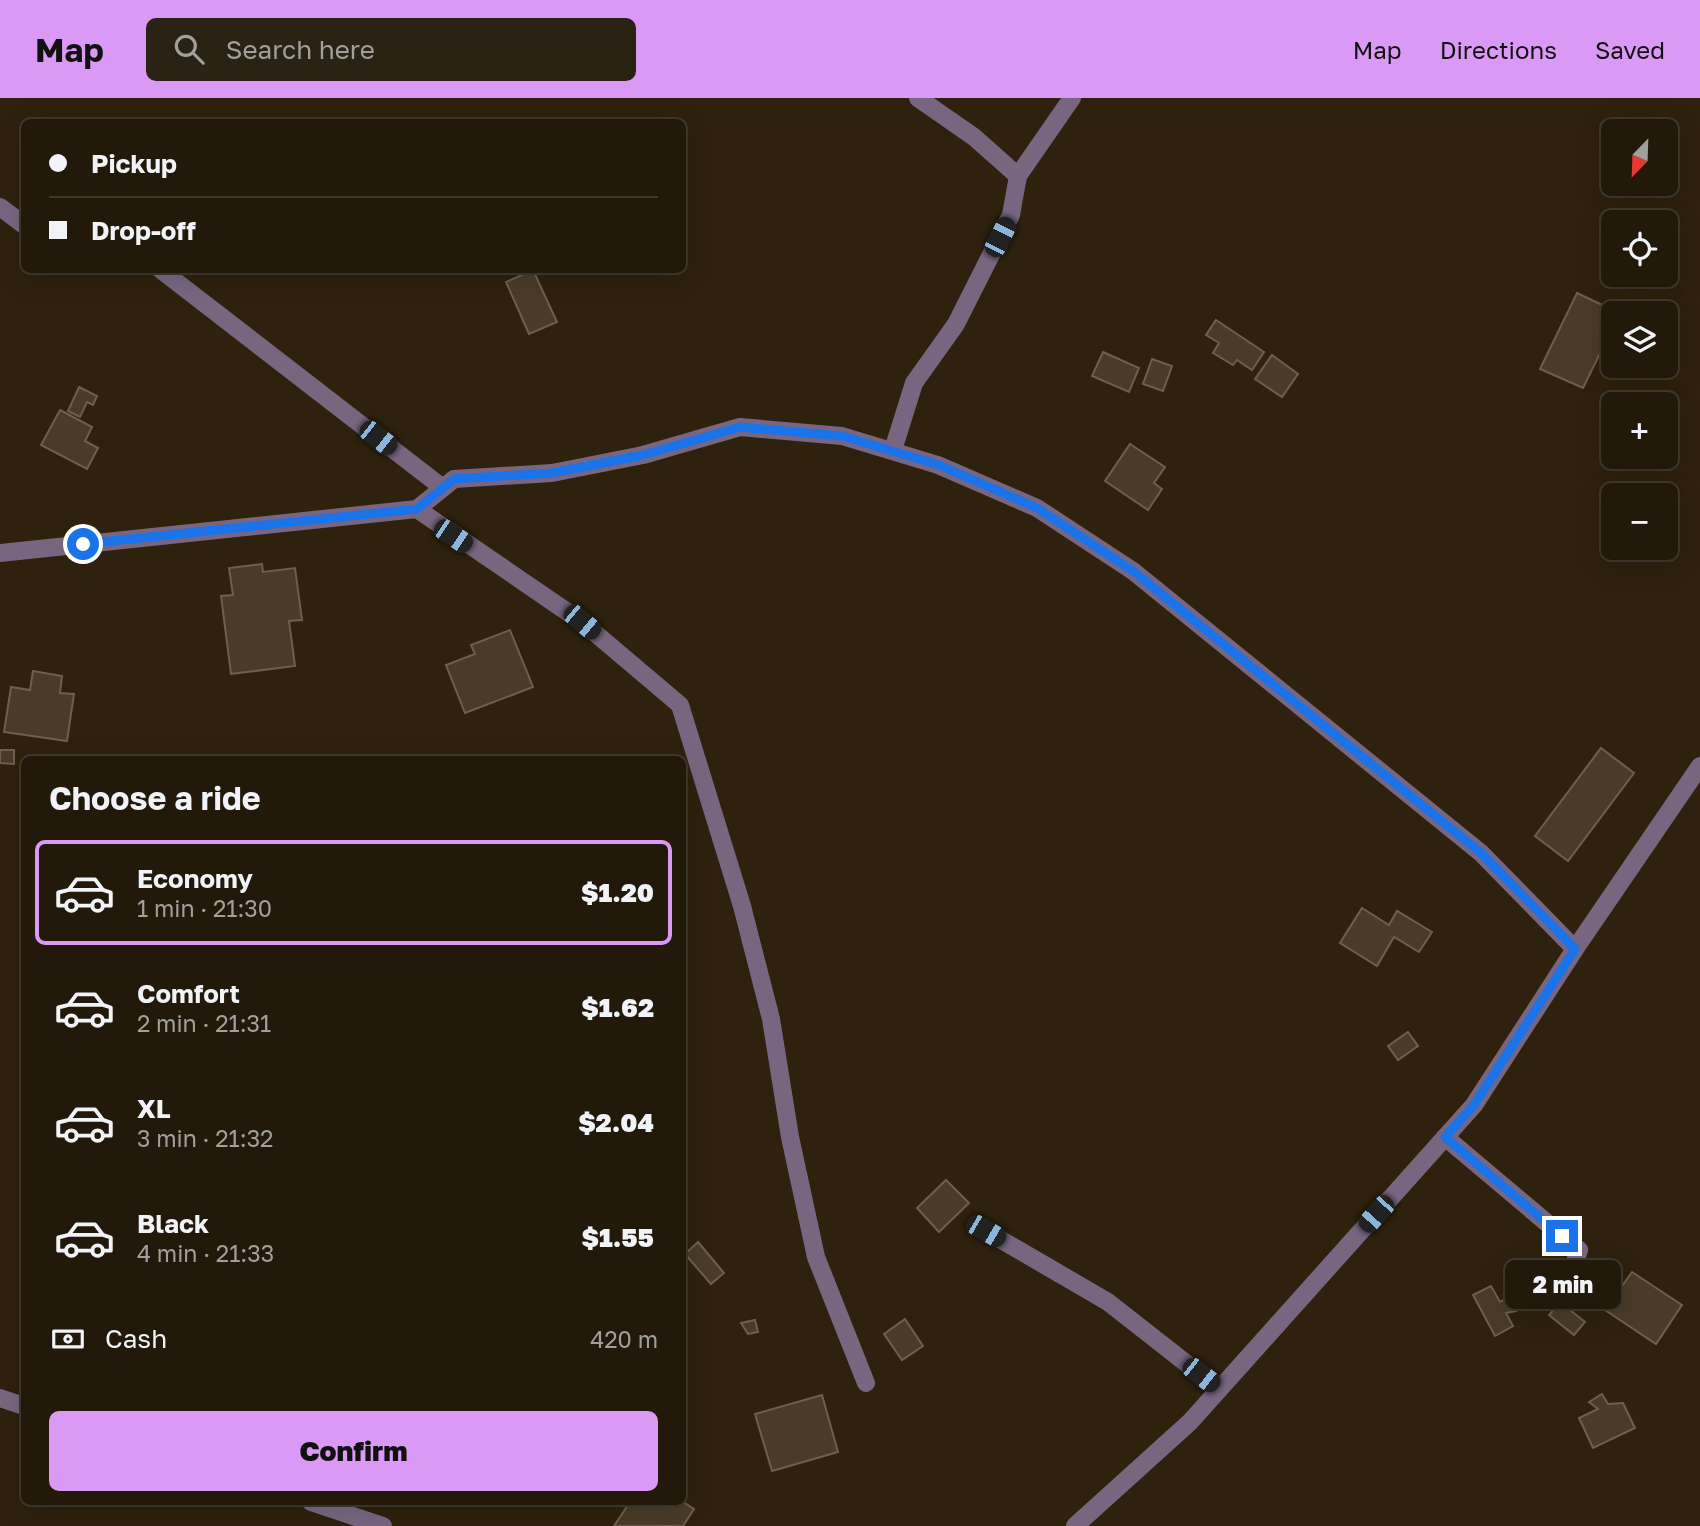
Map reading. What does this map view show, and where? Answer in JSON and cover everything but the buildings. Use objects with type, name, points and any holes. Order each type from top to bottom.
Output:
[{"type":"street","points":[[918,98],[974,137],[1018,176]]},
{"type":"street","points":[[893,450],[914,383],[956,324],[1011,215],[1018,176],[1072,98]]},
{"type":"street","points":[[0,207],[21,223]]},
{"type":"street","points":[[164,273],[443,488]]},
{"type":"street","points":[[0,553],[417,509],[454,479],[552,473],[643,455],[740,427],[842,436],[939,465],[1037,508],[1133,571],[1481,853],[1575,949]]},
{"type":"street","points":[[417,509],[582,622],[680,705],[742,906],[771,1019],[790,1137],[816,1257],[866,1383]]},
{"type":"street","points":[[1076,1526],[1190,1422],[1474,1105],[1575,949],[1700,766]]},
{"type":"street","points":[[1445,1137],[1578,1250],[1564,1292]]},
{"type":"street","points":[[986,1231],[1108,1302],[1219,1389]]},
{"type":"street","points":[[0,1398],[21,1405]]},
{"type":"street","points":[[320,1505],[383,1526]]},
{"type":"route","points":[[83,544],[417,509],[454,479],[552,473],[643,455],[740,427],[842,436],[939,465],[1037,508],[1133,571],[1481,853],[1575,949],[1474,1105],[1445,1137],[1562,1236]]}]
